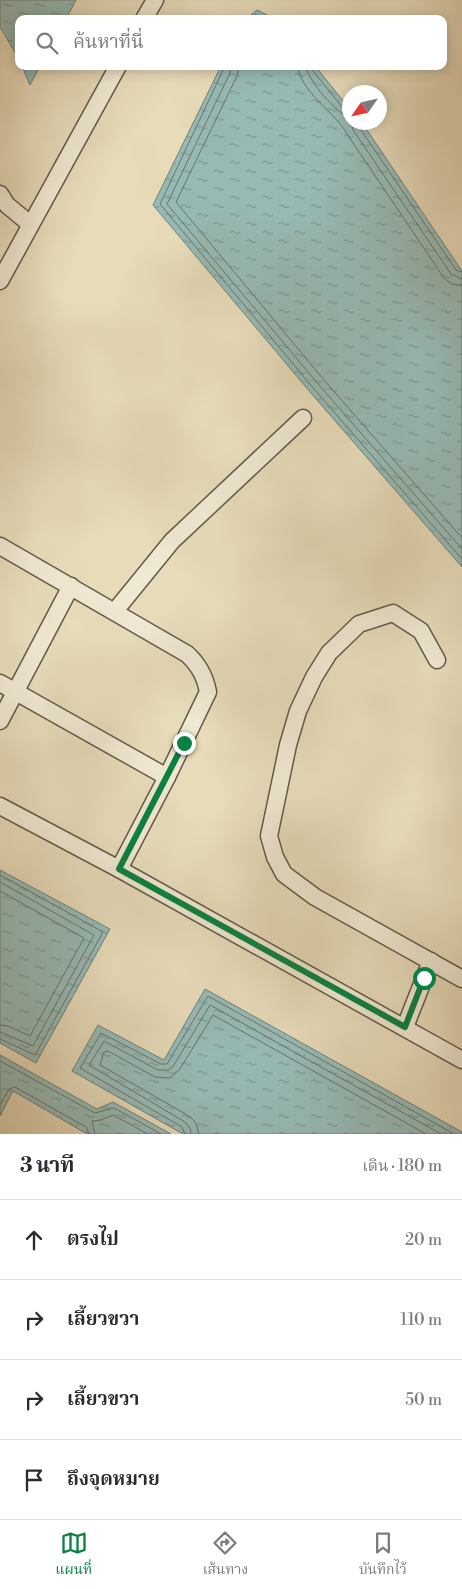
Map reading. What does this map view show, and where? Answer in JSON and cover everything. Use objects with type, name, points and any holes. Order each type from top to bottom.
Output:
[{"type":"street","points":[[146,15],[155,0]]},
{"type":"street","points":[[0,281],[116,70]]},
{"type":"street","points":[[0,194],[7,205],[30,224]]},
{"type":"street","points":[[115,611],[172,541],[303,418]]},
{"type":"street","points":[[0,546],[187,654],[196,662],[206,682],[208,692],[167,777],[119,869]]},
{"type":"street","points":[[0,721],[71,586]]},
{"type":"street","points":[[437,660],[421,631],[393,614],[359,624],[329,653],[314,677],[298,711],[288,745],[269,836],[275,857],[284,874],[315,897],[462,979]]},
{"type":"street","points":[[0,683],[167,777]]},
{"type":"street","points":[[0,806],[119,869],[462,1060]]},
{"type":"street","points":[[405,1027],[431,961]]},
{"type":"water","points":[[0,0],[76,0],[68,15],[15,15],[15,52],[0,27]]},
{"type":"water","points":[[257,10],[267,15],[251,15]]},
{"type":"water","points":[[24,70],[38,70],[30,85]]},
{"type":"water","points":[[219,70],[318,70],[342,99],[342,130],[367,130],[462,271],[462,567],[310,392],[153,205]]},
{"type":"water","points":[[0,870],[110,929],[36,1063],[0,1043]]},
{"type":"water","points":[[205,989],[462,1132],[462,1134],[183,1134],[72,1071],[98,1025],[164,1060]]},
{"type":"water","points":[[0,1055],[97,1109],[113,1102],[171,1134],[87,1134],[13,1091],[0,1116]]},
{"type":"route","points":[[184,743],[119,869],[405,1027],[424,978]]}]
